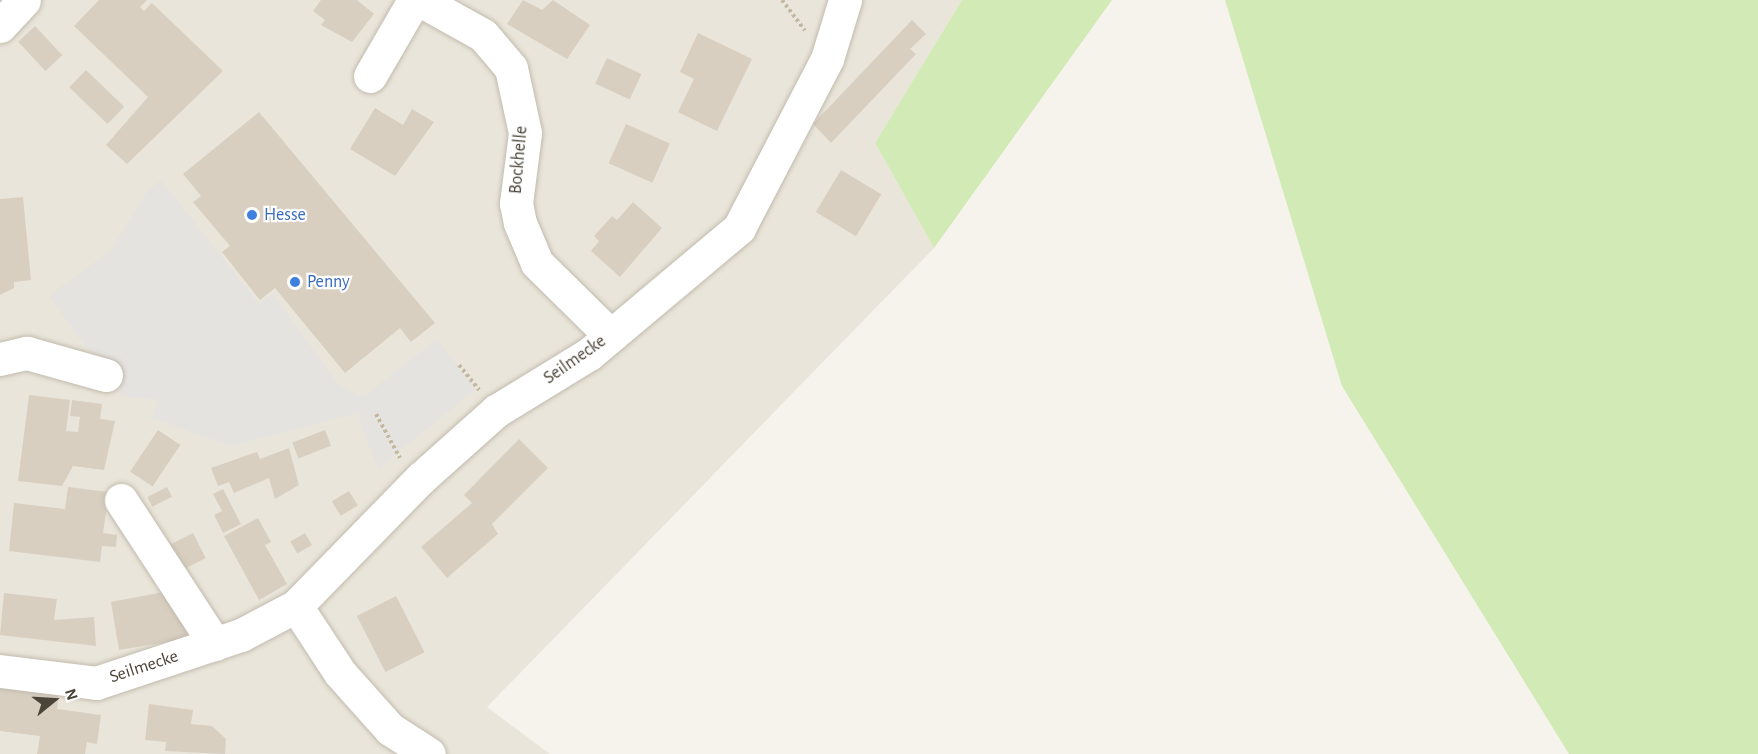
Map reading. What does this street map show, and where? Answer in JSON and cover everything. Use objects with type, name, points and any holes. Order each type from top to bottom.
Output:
[{"type":"street","points":[[0,26],[24,0]]},
{"type":"street","points":[[370,76],[414,0]]},
{"type":"street","name":"Bockhelle","points":[[420,0],[483,35],[511,68],[525,133],[516,203],[520,223],[537,263],[610,336]]},
{"type":"street","name":"Seilmecke","points":[[0,671],[96,683],[216,644],[296,606],[421,478],[496,411],[610,336],[739,228],[827,59],[845,0]]},
{"type":"street","points":[[0,359],[27,353],[106,375]]},
{"type":"street","points":[[121,500],[216,644]]},
{"type":"street","points":[[296,606],[354,689],[390,729],[429,754]]},
{"type":"path","points":[[376,414],[399,457]]},
{"type":"shaded area","points":[[0,0],[962,0],[875,143],[934,248],[487,707],[550,754],[0,754]]},
{"type":"shaded area","points":[[161,180],[259,304],[273,294],[338,384],[363,397],[437,339],[476,389],[378,469],[357,413],[231,446],[152,418],[158,400],[122,396],[49,296],[111,250],[148,190]]},
{"type":"green space","points":[[962,0],[1112,0],[934,248],[875,143]]},
{"type":"green space","points":[[1225,0],[1758,0],[1758,754],[1569,754],[1342,386]]},
{"type":"building","points":[[99,0],[147,0],[140,7],[144,11],[152,3],[223,71],[127,164],[106,145],[148,97],[74,26]]},
{"type":"building","points":[[321,0],[357,0],[374,14],[352,42],[321,25],[325,20],[313,11]]},
{"type":"building","points":[[523,0],[542,10],[553,0],[590,25],[567,59],[507,24]]},
{"type":"building","points":[[912,20],[926,34],[910,49],[916,54],[831,143],[813,124]]},
{"type":"building","points":[[35,26],[62,55],[45,71],[18,42]]},
{"type":"building","points":[[698,33],[752,59],[717,131],[678,112],[694,79],[680,72]]},
{"type":"building","points":[[607,58],[641,74],[630,99],[595,83]]},
{"type":"building","points":[[86,70],[124,107],[107,124],[69,87]]},
{"type":"building","points":[[375,108],[403,125],[412,109],[434,122],[395,176],[350,149]]},
{"type":"building","points":[[259,112],[435,323],[411,342],[400,328],[345,373],[275,288],[260,300],[222,252],[230,246],[193,202],[201,196],[183,174]]},
{"type":"building","points":[[626,124],[670,144],[652,183],[609,163]]},
{"type":"building","points":[[841,170],[881,194],[856,236],[816,212]]},
{"type":"building","points":[[23,197],[31,280],[14,282],[14,288],[0,295],[0,199]]},
{"type":"building","points":[[633,202],[662,228],[620,277],[591,251],[599,241],[594,236],[612,216],[617,220]]},
{"type":"building","points":[[29,395],[70,400],[66,431],[78,432],[80,417],[70,416],[72,400],[102,404],[100,419],[115,421],[104,470],[73,466],[62,486],[18,481]]},
{"type":"building","points":[[158,430],[180,445],[152,487],[130,471]]},
{"type":"building","points":[[325,430],[331,446],[298,458],[292,443]]},
{"type":"building","points":[[519,439],[548,468],[492,524],[498,534],[447,578],[421,547],[472,503],[464,495]]},
{"type":"building","points":[[289,448],[299,485],[275,499],[269,478],[234,493],[229,482],[218,486],[211,468],[257,452],[260,459]]},
{"type":"building","points":[[68,487],[109,492],[103,533],[117,535],[116,547],[102,546],[100,562],[9,551],[14,503],[65,509]]},
{"type":"building","points":[[167,487],[172,497],[152,507],[147,497]]},
{"type":"building","points":[[223,489],[241,524],[223,533],[214,515],[222,511],[213,494]]},
{"type":"building","points":[[349,491],[358,506],[341,516],[332,501]]},
{"type":"building","points":[[258,518],[271,542],[265,545],[287,584],[259,600],[224,536]]},
{"type":"building","points":[[193,533],[206,558],[177,572],[164,548]]},
{"type":"building","points":[[305,533],[312,545],[297,554],[290,542]]},
{"type":"building","points":[[174,590],[191,638],[119,650],[111,602]]},
{"type":"building","points":[[4,593],[57,599],[54,620],[94,617],[96,646],[0,635]]},
{"type":"building","points":[[396,596],[425,652],[385,672],[357,616]]},
{"type":"building","points":[[0,685],[59,693],[57,709],[101,715],[97,744],[87,742],[85,754],[37,754],[40,736],[0,731]]},
{"type":"building","points":[[149,704],[193,710],[191,724],[212,726],[226,739],[225,754],[165,751],[166,742],[145,740]]},
{"type":"place","name":"Hesse","points":[[252,215]]},
{"type":"place","name":"Penny","points":[[295,282]]}]
